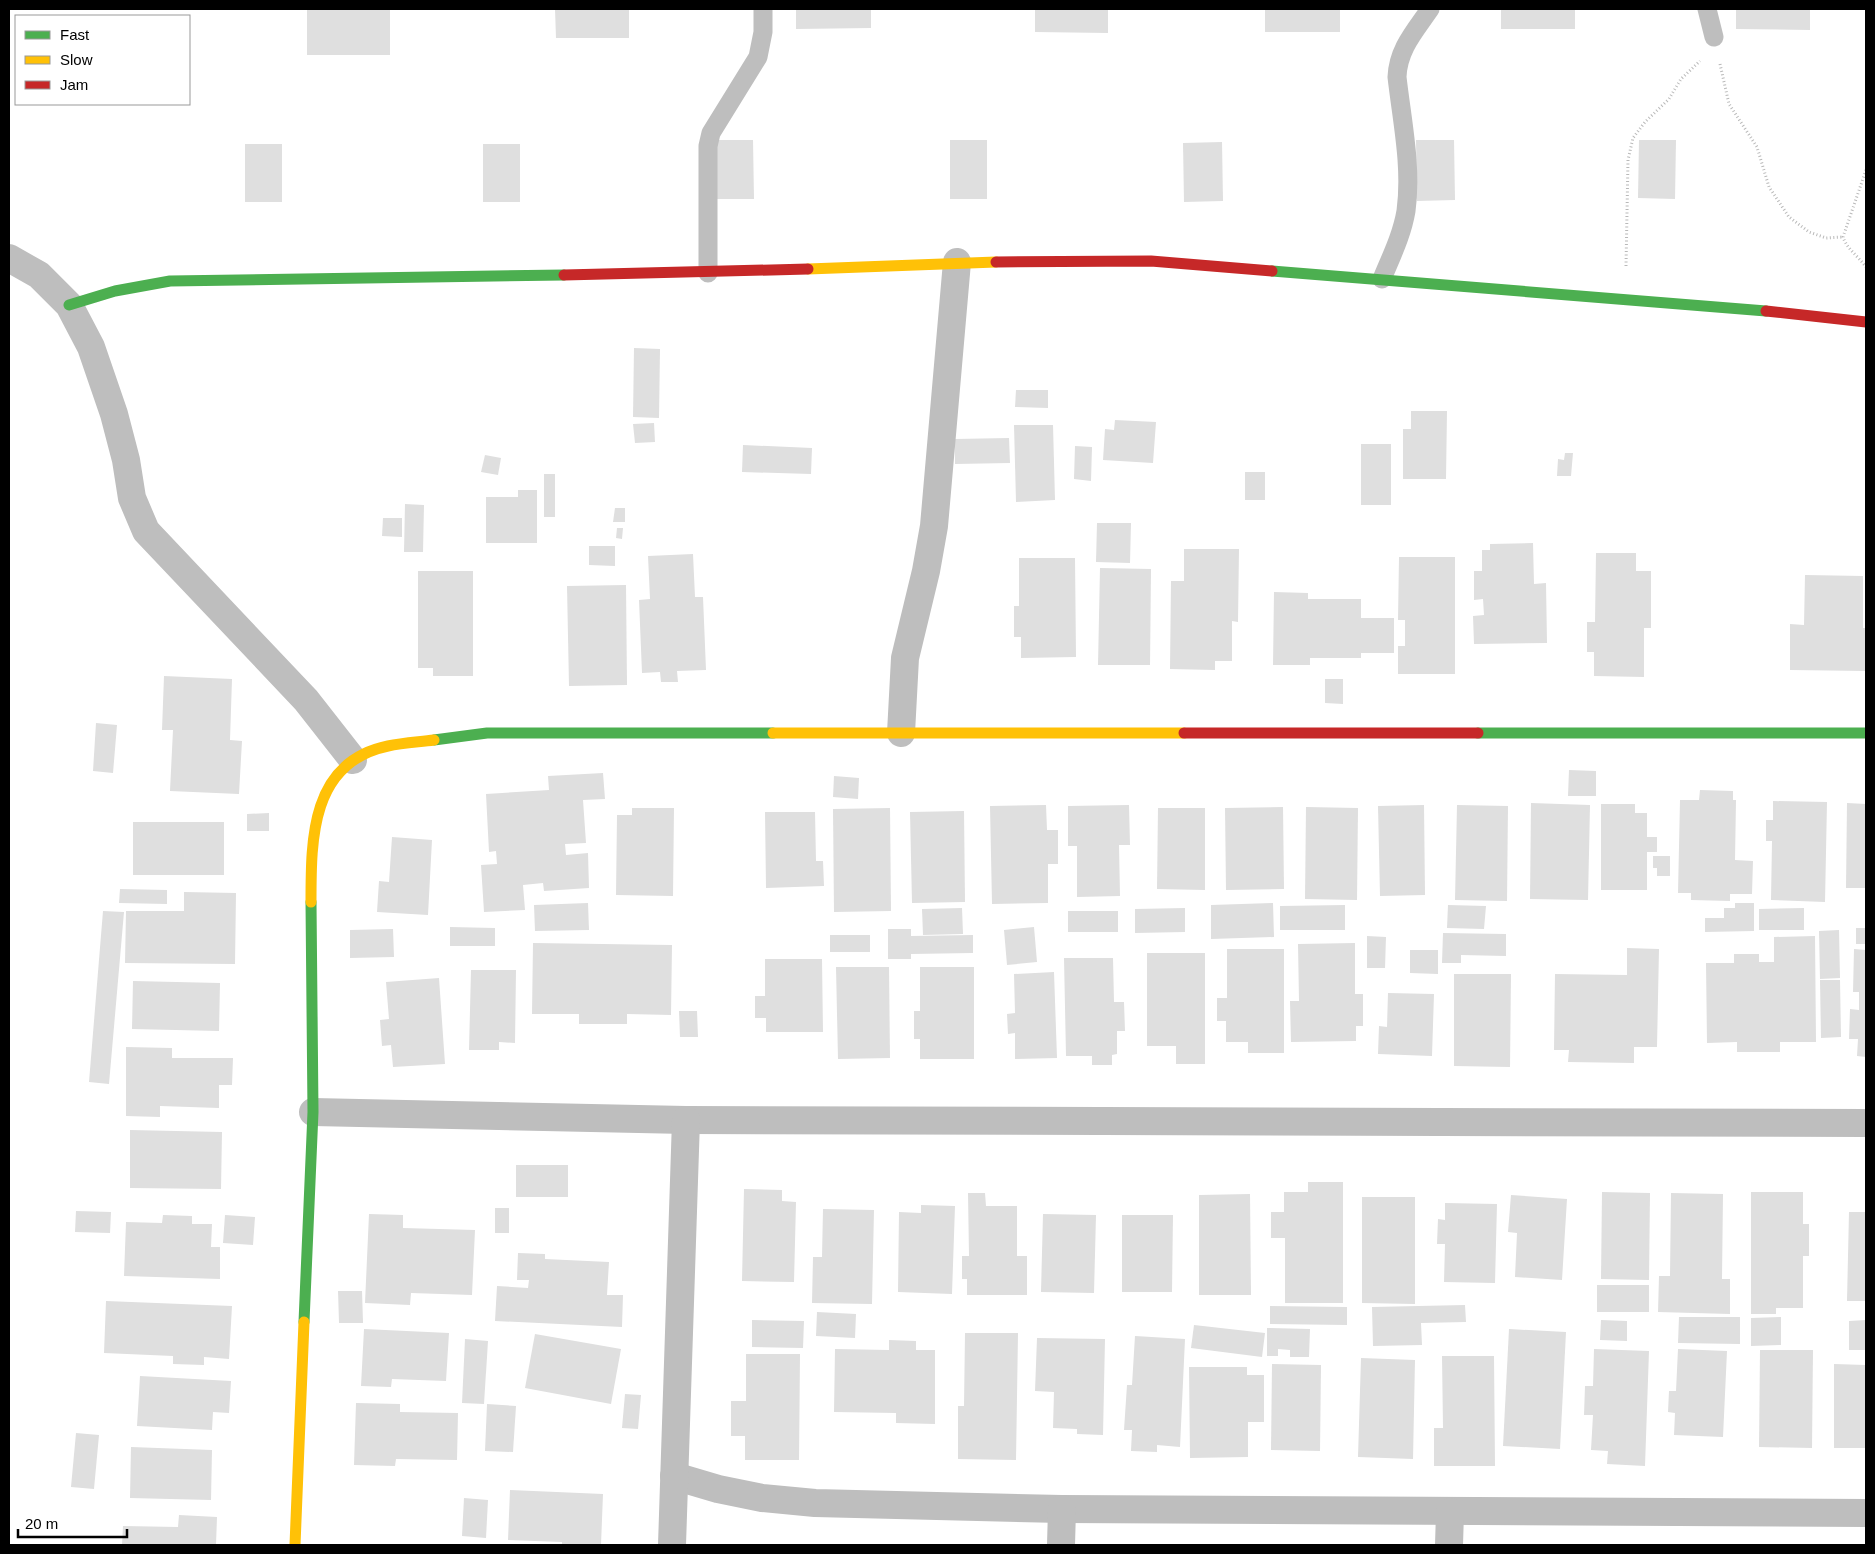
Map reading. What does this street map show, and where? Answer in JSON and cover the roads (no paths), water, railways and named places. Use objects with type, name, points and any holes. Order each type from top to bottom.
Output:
[{"type":"street","points":[[9,258],[38,275],[69,305],[91,347],[114,414],[126,460],[132,498],[146,530],[306,700],[353,760]]},
{"type":"street","points":[[69,305],[115,291],[170,281],[708,273],[957,262],[1151,261],[1740,308],[1866,322]]},
{"type":"street","points":[[901,733],[905,658],[926,572],[934,526],[957,262]]},
{"type":"street","points":[[295,1545],[313,1112],[311,881],[315,822],[328,786],[353,760],[388,746],[487,733],[1866,733]]},
{"type":"street","points":[[313,1112],[686,1120],[1866,1123]]},
{"type":"street","points":[[672,1545],[686,1120]]},
{"type":"street","points":[[674,1476],[727,1491],[762,1498],[815,1503],[1062,1509],[1866,1513]]},
{"type":"street","points":[[1061,1545],[1062,1509]]},
{"type":"street","points":[[1449,1545],[1450,1512]]},
{"type":"lane","points":[[708,273],[708,146],[711,133],[758,57],[763,32],[763,9]]},
{"type":"lane","points":[[1382,279],[1400,237],[1406,212],[1408,185],[1397,77],[1398,62],[1402,49],[1430,9]]},
{"type":"lane","points":[[1707,9],[1714,37]]}]
